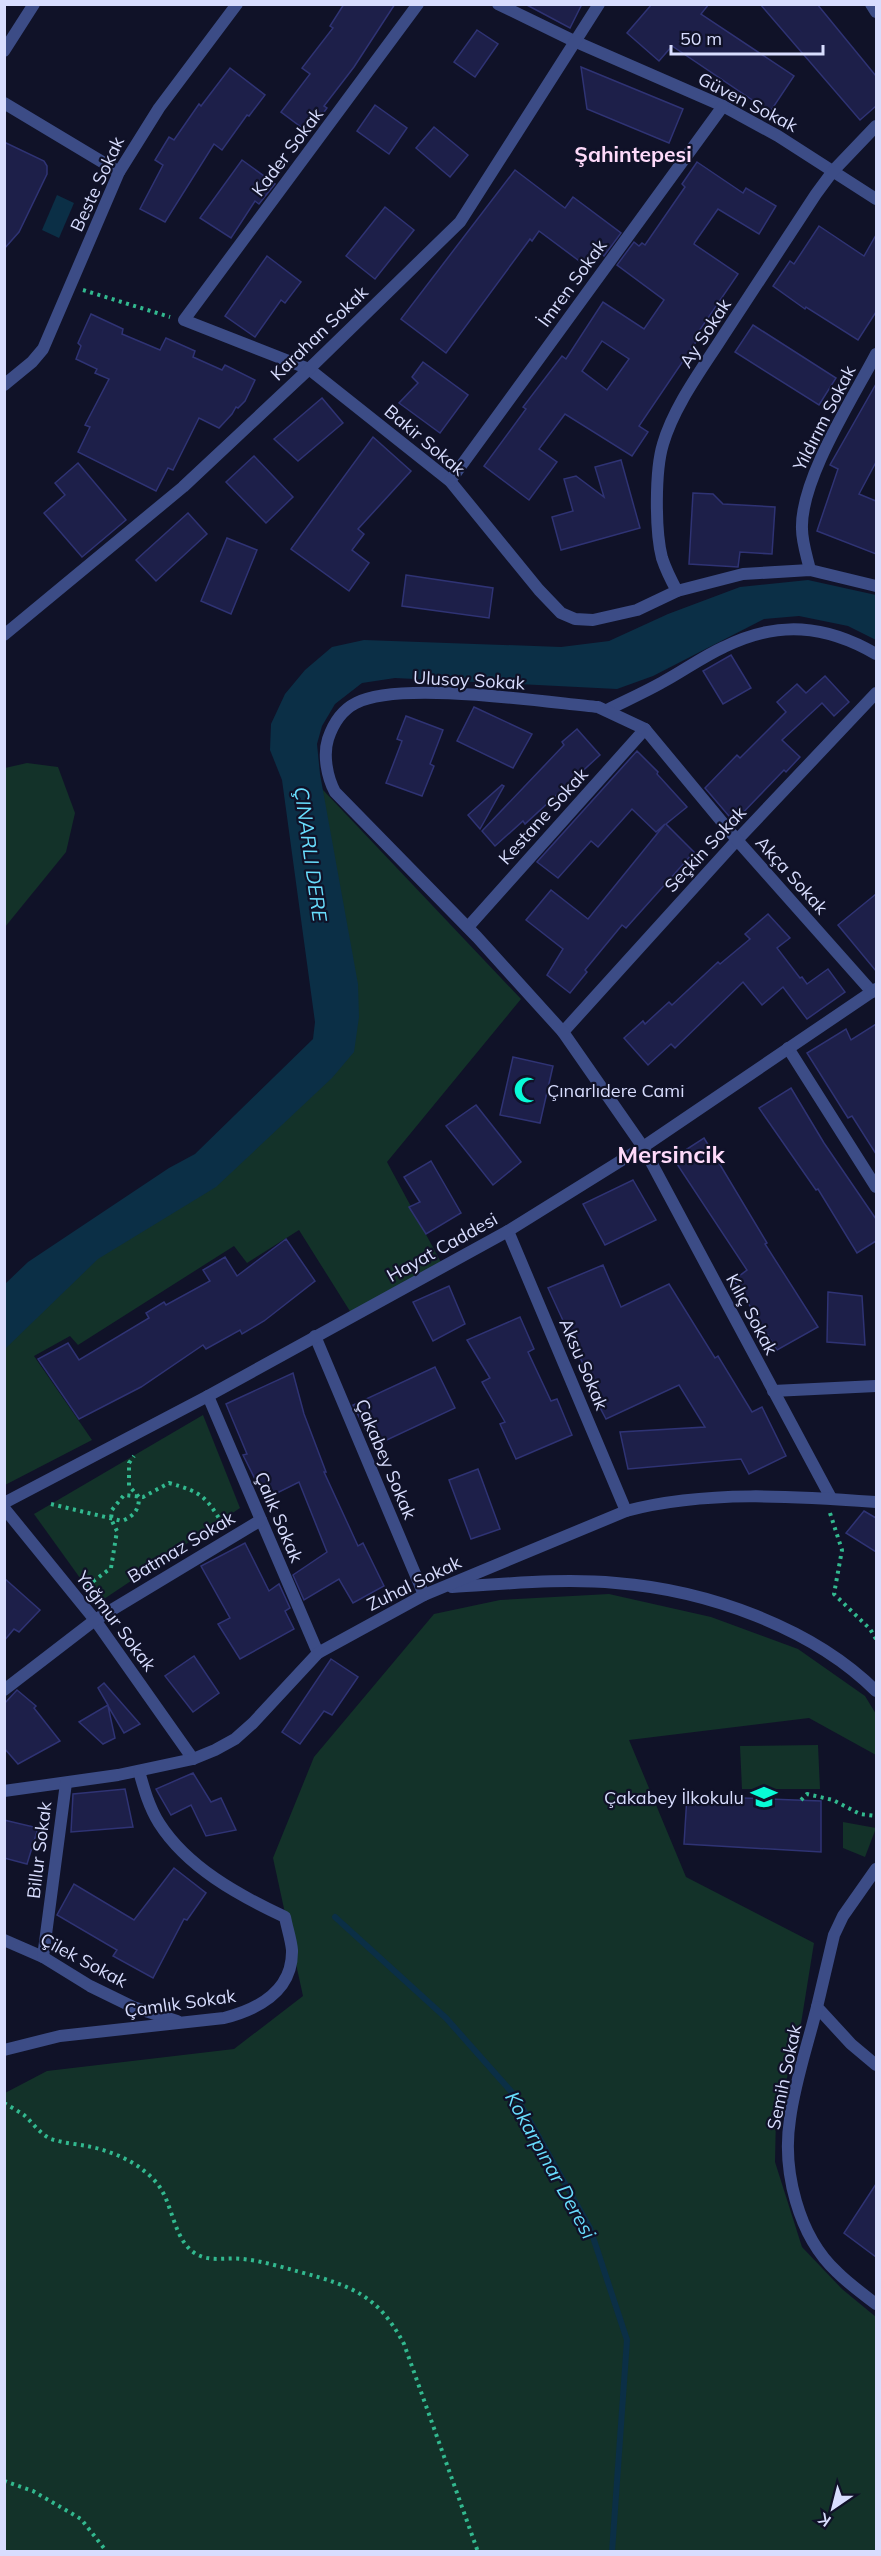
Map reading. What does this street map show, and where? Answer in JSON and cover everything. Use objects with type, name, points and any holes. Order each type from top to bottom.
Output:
[{"type":"street","points":[[4,51],[34,4]]},
{"type":"street","name":"Beste Sokak","points":[[4,385],[32,362],[43,349],[119,172],[159,108],[237,4]]},
{"type":"street","name":"Kader Sokak","points":[[184,320],[418,4]]},
{"type":"street","name":"Güven Sokak","points":[[498,4],[574,41],[723,106],[778,136],[876,199]]},
{"type":"street","name":"Karahan Sokak","points":[[4,635],[183,487],[309,369],[460,222],[599,4]]},
{"type":"street","points":[[871,4],[876,12]]},
{"type":"street","points":[[4,103],[119,172]]},
{"type":"street","name":"İmren Sokak","points":[[450,481],[723,106]]},
{"type":"street","name":"Ay Sokak","points":[[677,591],[667,574],[661,555],[658,504],[659,467],[663,444],[672,420],[704,365],[833,171],[876,126]]},
{"type":"street","name":"Bakir Sokak","points":[[184,320],[309,369],[450,481],[539,590],[561,613],[575,619],[593,620],[638,610],[677,591],[743,574],[810,570],[876,586]]},
{"type":"street","name":"Yıldırım Sokak","points":[[810,570],[802,528],[810,485],[814,473],[876,354]]},
{"type":"street","points":[[607,710],[662,683],[726,646],[781,630],[806,628],[831,633],[852,640],[876,654]]},
{"type":"street","name":"Ulusoy Sokak","points":[[607,710],[598,707],[433,693],[367,699],[346,710],[338,719],[326,746],[330,783],[335,792],[468,927],[563,1032],[643,1147]]},
{"type":"street","name":"Seçkin Sokak","points":[[563,1032],[737,840],[876,693]]},
{"type":"street","name":"Akça Sokak","points":[[607,710],[645,729],[737,840],[874,990]]},
{"type":"street","name":"Kestane Sokak","points":[[468,927],[645,729]]},
{"type":"street","name":"Hayat Caddesi","points":[[4,1503],[208,1396],[508,1231],[643,1147],[874,990]]},
{"type":"street","points":[[788,1048],[876,1187]]},
{"type":"street","name":"Kılıç Sokak","points":[[643,1147],[828,1498]]},
{"type":"street","name":"Aksu Sokak","points":[[508,1231],[626,1511]]},
{"type":"street","name":"Çakabey Sokak","points":[[315,1336],[424,1595]]},
{"type":"street","points":[[773,1391],[876,1386]]},
{"type":"street","name":"Çalık Sokak","points":[[208,1396],[318,1653]]},
{"type":"street","name":"Zuhal Sokak","points":[[4,1791],[66,1783],[193,1760],[235,1739],[253,1724],[318,1653],[424,1595],[626,1511],[654,1503],[708,1497],[828,1498],[876,1502]]},
{"type":"street","name":"Yağmur Sokak","points":[[4,1508],[95,1620],[193,1760]]},
{"type":"street","name":"Batmaz Sokak","points":[[4,1690],[95,1620],[261,1520]]},
{"type":"street","points":[[442,1587],[564,1581],[615,1583],[651,1587],[696,1597],[790,1631],[830,1652],[853,1669],[876,1691]]},
{"type":"street","name":"Çamlık Sokak","points":[[4,2050],[60,2037],[224,2018],[249,2012],[269,2000],[282,1985],[291,1967],[292,1948],[285,1917],[256,1904],[195,1864],[175,1845],[158,1822],[139,1771]]},
{"type":"street","name":"Billur Sokak","points":[[43,1957],[66,1783]]},
{"type":"street","name":"Semih Sokak","points":[[876,1869],[843,1916],[834,1935],[790,2119],[788,2156],[802,2218],[813,2242],[836,2271],[876,2304]]},
{"type":"street","name":"Çilek Sokak","points":[[4,1940],[43,1957],[90,1986],[133,2007],[181,2022]]},
{"type":"street","points":[[817,2007],[851,2044],[876,2065]]},
{"type":"path","points":[[71,286],[154,314]]},
{"type":"path","points":[[51,1504],[122,1521],[132,1517],[139,1506],[139,1497],[129,1486],[129,1463],[134,1455]]},
{"type":"path","points":[[76,1596],[111,1568],[117,1531],[111,1519],[112,1510],[124,1495],[139,1497],[169,1483],[186,1488],[206,1498],[231,1538]]},
{"type":"path","points":[[828,1498],[842,1550],[834,1594],[870,1629],[876,1640]]},
{"type":"path","points":[[801,1800],[807,1794],[833,1800],[860,1814],[876,1816]]},
{"type":"path","points":[[4,2103],[24,2116],[50,2139],[106,2151],[145,2170],[166,2197],[180,2235],[187,2246],[197,2254],[213,2259],[242,2259],[273,2265],[340,2283],[376,2305],[392,2320],[404,2344],[478,2552]]},
{"type":"path","points":[[4,2481],[33,2491],[81,2519],[107,2552]]},
{"type":"green space","points":[[289,754],[521,999],[387,1162],[443,1266],[353,1316],[299,1230],[247,1263],[234,1246],[78,1345],[70,1336],[34,1356],[92,1440],[5,1485],[5,1322],[321,1054]]},
{"type":"green space","points":[[27,763],[58,767],[75,813],[66,852],[5,927],[5,768]]},
{"type":"green space","points":[[203,1415],[240,1508],[98,1603],[34,1514]]},
{"type":"green space","points":[[609,1594],[711,1617],[798,1649],[865,1696],[876,1714],[876,1755],[809,1718],[629,1740],[686,1877],[814,1943],[799,2036],[776,2116],[775,2162],[802,2247],[842,2289],[876,2317],[876,2551],[5,2552],[5,2093],[47,2071],[234,2049],[303,1996],[273,1858],[314,1757],[434,1614],[500,1600]]},
{"type":"green space","points":[[818,1745],[820,1789],[742,1789],[740,1746]]},
{"type":"green space","points":[[843,1822],[876,1828],[865,1857],[843,1848]]},
{"type":"water","points":[[57,195],[74,203],[59,238],[42,230]]},
{"type":"water","name":"ÇINARLI DERE","points":[[808,580],[876,595],[876,640],[848,626],[799,616],[764,619],[653,676],[617,689],[395,678],[362,683],[335,704],[322,726],[317,744],[320,774],[358,984],[359,1017],[354,1052],[332,1078],[216,1187],[98,1259],[5,1349],[5,1284],[28,1262],[169,1168],[195,1154],[313,1039],[315,1022],[282,780],[270,750],[271,724],[285,694],[305,670],[332,647],[364,640],[561,647],[609,641],[668,614],[740,587]]},
{"type":"building","points":[[344,4],[395,4],[354,67],[324,106],[327,108],[309,133],[281,112],[310,74],[302,68],[333,28],[330,26]]},
{"type":"building","points":[[525,4],[582,4],[570,28]]},
{"type":"building","points":[[652,4],[709,4],[701,14],[794,76],[770,112],[672,46],[659,61],[627,33]]},
{"type":"building","points":[[760,4],[817,4],[876,76],[876,106],[860,120]]},
{"type":"building","points":[[477,30],[498,44],[475,77],[454,62]]},
{"type":"building","points":[[581,67],[683,109],[669,143],[587,109]]},
{"type":"building","points":[[230,68],[265,95],[249,116],[247,115],[222,150],[214,144],[165,222],[140,209],[163,165],[155,160],[169,137],[174,140],[199,104],[201,106]]},
{"type":"building","points":[[375,105],[407,128],[389,154],[357,131]]},
{"type":"building","points":[[434,127],[468,155],[450,177],[416,148]]},
{"type":"building","points":[[4,142],[44,161],[47,174],[19,232],[4,249]]},
{"type":"building","points":[[242,160],[275,184],[259,204],[255,201],[231,238],[200,218]]},
{"type":"building","points":[[697,162],[743,193],[746,188],[776,206],[759,234],[718,209],[695,242],[694,244],[738,274],[697,334],[700,336],[639,426],[648,432],[632,456],[565,414],[539,449],[557,462],[529,500],[484,466],[526,409],[523,407],[562,356],[566,359],[603,302],[644,329],[664,300],[617,265],[634,242],[639,246],[642,243],[645,245],[685,187],[682,184]],"holes":[[[602,341],[629,359],[607,390],[582,371]]]},
{"type":"building","points":[[515,170],[565,208],[573,197],[621,233],[604,256],[601,254],[590,269],[539,231],[532,241],[530,239],[446,353],[401,319]]},
{"type":"building","points":[[385,207],[414,230],[375,279],[346,256]]},
{"type":"building","points":[[819,226],[864,256],[876,235],[876,312],[858,340],[806,307],[805,309],[773,286],[790,261],[794,264]]},
{"type":"building","points":[[267,256],[301,282],[285,303],[281,300],[255,337],[225,316]]},
{"type":"building","points":[[91,314],[123,329],[122,334],[160,350],[166,338],[195,351],[193,357],[222,370],[225,365],[255,380],[245,401],[238,408],[236,407],[219,428],[199,418],[173,470],[168,468],[156,491],[78,452],[90,427],[85,425],[109,379],[95,373],[97,369],[76,359],[81,346],[78,343]]},
{"type":"building","points":[[753,325],[836,378],[819,405],[735,352]]},
{"type":"building","points":[[423,362],[468,395],[440,433],[399,403],[418,383],[412,377]]},
{"type":"building","points":[[876,384],[876,462],[859,494],[876,501],[876,554],[817,531],[838,469],[830,465]]},
{"type":"building","points":[[322,398],[343,423],[298,461],[274,439]]},
{"type":"building","points":[[373,437],[411,471],[358,529],[364,534],[352,550],[369,563],[349,591],[291,549]]},
{"type":"building","points":[[254,456],[293,497],[266,523],[226,482]]},
{"type":"building","points":[[621,460],[640,528],[561,550],[552,517],[573,511],[564,479],[576,476],[604,497],[595,467]]},
{"type":"building","points":[[78,463],[126,520],[82,557],[44,513],[65,495],[55,483]]},
{"type":"building","points":[[693,493],[713,494],[723,504],[775,507],[772,554],[740,552],[738,567],[689,564]]},
{"type":"building","points":[[188,513],[207,534],[156,581],[136,560]]},
{"type":"building","points":[[227,538],[257,550],[231,614],[201,601]]},
{"type":"building","points":[[406,575],[493,588],[489,618],[402,606]]},
{"type":"building","points":[[731,655],[751,688],[723,704],[703,671]]},
{"type":"building","points":[[825,676],[849,702],[834,716],[822,703],[782,740],[800,757],[786,772],[784,770],[734,822],[705,788],[737,755],[740,758],[786,712],[777,702],[797,684],[806,693]]},
{"type":"building","points":[[474,707],[532,734],[513,768],[457,741]]},
{"type":"building","points":[[406,716],[443,730],[430,764],[434,766],[422,796],[386,783],[402,741],[397,739]]},
{"type":"building","points":[[577,729],[600,755],[525,824],[523,821],[495,846],[482,831],[564,745],[562,742]]},
{"type":"building","points":[[637,751],[687,807],[666,824],[694,852],[626,928],[622,925],[585,970],[587,972],[570,993],[547,975],[563,949],[526,920],[551,890],[588,919],[665,824],[656,832],[632,809],[598,847],[591,841],[558,878],[537,862]]},
{"type":"building","points":[[502,785],[504,786],[480,829],[468,815]]},
{"type":"building","points":[[876,894],[876,971],[838,925]]},
{"type":"building","points":[[768,914],[790,938],[777,948],[800,978],[802,977],[807,984],[828,969],[845,992],[807,1019],[783,987],[762,1005],[743,982],[675,1048],[671,1044],[648,1065],[624,1038],[643,1021],[645,1024],[669,1002],[672,1005],[718,962],[720,964],[750,939],[745,934]]},
{"type":"building","points":[[876,1024],[876,1154],[852,1116],[848,1118],[807,1053],[846,1029],[851,1040]]},
{"type":"building","name":"Çınarlıdere Cami","points":[[513,1057],[553,1066],[540,1123],[500,1115]]},
{"type":"building","points":[[791,1088],[824,1143],[876,1219],[876,1241],[857,1253],[818,1189],[816,1190],[759,1108]]},
{"type":"building","points":[[476,1105],[521,1162],[493,1185],[446,1126]]},
{"type":"building","points":[[704,1138],[767,1243],[765,1244],[818,1327],[777,1350],[734,1280],[747,1270],[673,1158]]},
{"type":"building","points":[[431,1161],[461,1213],[426,1234],[409,1207],[420,1202],[404,1177]]},
{"type":"building","points":[[633,1180],[656,1220],[605,1245],[583,1204]]},
{"type":"building","points":[[286,1239],[315,1281],[264,1321],[242,1334],[240,1330],[206,1349],[203,1345],[141,1387],[79,1419],[38,1359],[68,1343],[79,1360],[149,1318],[146,1313],[164,1302],[166,1305],[210,1281],[203,1270],[225,1257],[237,1276]]},
{"type":"building","points":[[603,1265],[621,1307],[669,1284],[715,1358],[718,1356],[752,1412],[762,1407],[786,1456],[749,1474],[741,1459],[628,1469],[620,1432],[705,1427],[679,1385],[606,1419],[585,1379],[589,1377],[548,1288]]},
{"type":"building","points":[[449,1286],[465,1324],[433,1341],[413,1302]]},
{"type":"building","points":[[828,1292],[862,1296],[865,1345],[827,1342]]},
{"type":"building","points":[[520,1317],[534,1349],[528,1352],[551,1401],[557,1399],[572,1435],[516,1459],[500,1424],[505,1422],[482,1382],[490,1378],[467,1340]]},
{"type":"building","points":[[435,1367],[455,1408],[374,1446],[353,1405]]},
{"type":"building","points":[[293,1373],[304,1414],[326,1472],[324,1472],[358,1546],[363,1543],[384,1586],[353,1603],[339,1579],[304,1600],[293,1575],[327,1552],[299,1482],[265,1499],[243,1455],[247,1454],[226,1404]]},
{"type":"building","points":[[478,1469],[500,1529],[471,1539],[449,1480]]},
{"type":"building","points":[[864,1511],[876,1518],[876,1552],[846,1533]]},
{"type":"building","points":[[245,1543],[269,1591],[279,1584],[290,1608],[285,1611],[294,1629],[240,1659],[218,1624],[230,1618],[201,1566]]},
{"type":"building","points":[[4,1578],[40,1610],[19,1632],[14,1629],[4,1641]]},
{"type":"building","points":[[194,1656],[219,1693],[193,1712],[165,1676]]},
{"type":"building","points":[[331,1659],[358,1677],[332,1715],[324,1711],[300,1744],[282,1732]]},
{"type":"building","points":[[104,1683],[140,1724],[124,1733],[108,1706],[115,1738],[103,1744],[79,1722],[108,1705],[98,1688]]},
{"type":"building","points":[[17,1690],[36,1706],[34,1708],[60,1741],[18,1764],[4,1748],[4,1704]]},
{"type":"building","points":[[193,1773],[211,1802],[221,1798],[236,1830],[206,1836],[191,1805],[171,1815],[156,1789]]},
{"type":"building","points":[[125,1789],[133,1827],[71,1832],[73,1794]]},
{"type":"building","name":"Çakabey İlkokulu","points":[[687,1796],[821,1801],[821,1852],[684,1844]]},
{"type":"building","points":[[4,1820],[38,1828],[27,1864],[4,1858]]},
{"type":"building","points":[[174,1868],[206,1893],[187,1920],[184,1919],[153,1978],[113,1956],[117,1950],[57,1915],[74,1884],[134,1920]]},
{"type":"building","points":[[876,2184],[876,2257],[844,2233]]},
{"type":"waterway","name":"Kokarpınar Deresi","points":[[335,1917],[446,2018],[517,2098],[590,2228],[627,2340],[612,2552]]},
{"type":"place","name":"Çınarlıdere Cami","points":[[527,1090]]},
{"type":"place","name":"Çakabey İlkokulu","points":[[764,1797]]},
{"type":"district","name":"Şahintepesi","points":[[633,154]]},
{"type":"district","name":"Mersincik","points":[[671,1154]]}]
